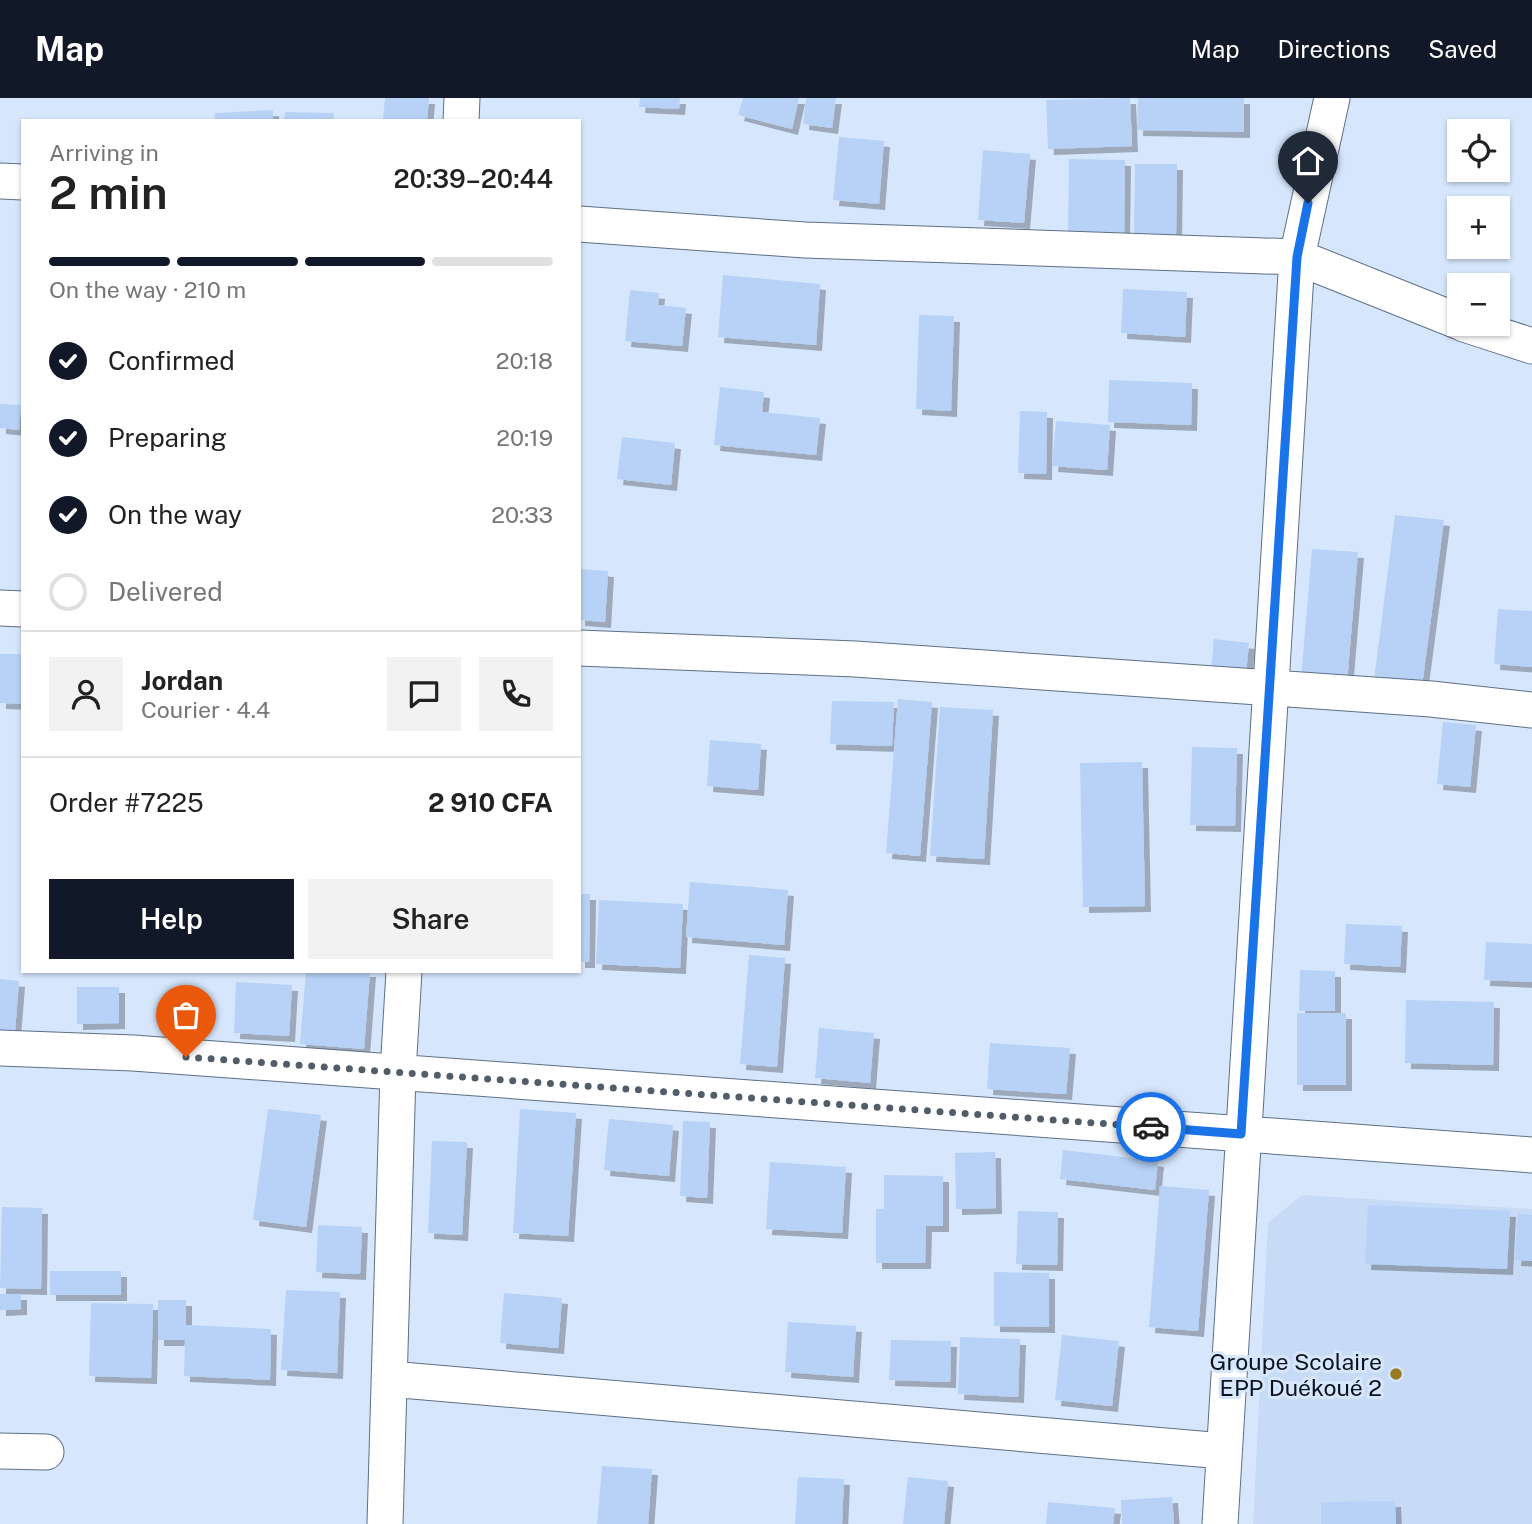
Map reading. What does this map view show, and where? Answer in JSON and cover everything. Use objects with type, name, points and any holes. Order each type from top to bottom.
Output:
[{"type":"street","points":[[461,119],[462,98]]},
{"type":"street","points":[[1220,1524],[1241,1134],[1297,257],[1332,98]]},
{"type":"street","points":[[0,181],[21,182]]},
{"type":"street","points":[[581,224],[805,240],[1297,257],[1447,317]]},
{"type":"street","points":[[1502,336],[1532,346]]},
{"type":"street","points":[[0,608],[21,609]]},
{"type":"street","points":[[581,648],[855,659],[1270,690],[1432,699],[1532,710]]},
{"type":"street","points":[[385,1524],[398,1072],[404,973]]},
{"type":"street","points":[[0,1048],[132,1053],[1532,1154]]},
{"type":"street","points":[[390,1379],[1223,1451]]},
{"type":"street","points":[[0,1451],[46,1452]]},
{"type":"shaded area","name":"Groupe Scolaire EPP Duékoué 2","points":[[1302,1195],[1532,1209],[1532,1524],[1253,1524],[1268,1223]]},
{"type":"building","points":[[385,98],[429,98],[427,119],[383,119]]},
{"type":"building","points":[[640,98],[680,98],[679,109],[639,107]]},
{"type":"building","points":[[743,98],[799,98],[792,129],[738,115]]},
{"type":"building","points":[[806,98],[836,98],[832,128],[803,124]]},
{"type":"building","points":[[1130,98],[1132,146],[1048,149],[1046,100]]},
{"type":"building","points":[[1138,98],[1244,98],[1244,132],[1137,130]]},
{"type":"building","points":[[273,110],[273,119],[215,119],[215,113]]},
{"type":"building","points":[[285,112],[334,113],[334,119],[284,119]]},
{"type":"building","points":[[839,137],[884,141],[879,204],[833,200]]},
{"type":"building","points":[[983,150],[1030,154],[1024,223],[978,220]]},
{"type":"building","points":[[1069,159],[1125,160],[1124,236],[1068,235]]},
{"type":"building","points":[[1135,164],[1177,164],[1176,235],[1134,234]]},
{"type":"building","points":[[723,275],[820,284],[816,345],[718,337]]},
{"type":"building","points":[[1123,289],[1187,292],[1185,337],[1121,333]]},
{"type":"building","points":[[630,290],[659,293],[658,305],[686,308],[682,346],[625,341]]},
{"type":"building","points":[[919,315],[954,316],[951,411],[916,409]]},
{"type":"building","points":[[1109,380],[1192,383],[1191,425],[1108,422]]},
{"type":"building","points":[[720,387],[764,392],[762,412],[820,418],[816,455],[714,445]]},
{"type":"building","points":[[0,404],[21,405],[19,430],[0,428]]},
{"type":"building","points":[[1020,411],[1047,412],[1046,474],[1018,473]]},
{"type":"building","points":[[1056,421],[1110,425],[1107,470],[1052,466]]},
{"type":"building","points":[[622,437],[675,443],[671,485],[617,479]]},
{"type":"building","points":[[1395,515],[1444,520],[1422,686],[1374,680]]},
{"type":"building","points":[[1312,549],[1358,552],[1347,682],[1301,679]]},
{"type":"building","points":[[581,569],[608,571],[605,622],[581,620]]},
{"type":"building","points":[[1498,609],[1532,611],[1532,667],[1494,664]]},
{"type":"building","points":[[1214,639],[1249,643],[1246,673],[1211,670]]},
{"type":"building","points":[[0,654],[21,654],[21,704],[0,703]]},
{"type":"building","points":[[898,699],[932,702],[920,856],[886,853]]},
{"type":"building","points":[[832,701],[894,702],[892,746],[830,744]]},
{"type":"building","points":[[940,707],[993,710],[984,859],[930,856]]},
{"type":"building","points":[[1443,722],[1476,725],[1470,787],[1437,784]]},
{"type":"building","points":[[710,740],[761,744],[758,790],[707,786]]},
{"type":"building","points":[[1192,747],[1237,748],[1235,826],[1190,825]]},
{"type":"building","points":[[1142,762],[1145,906],[1083,907],[1080,763]]},
{"type":"building","points":[[690,882],[788,890],[784,945],[686,937]]},
{"type":"building","points":[[581,894],[590,894],[589,962],[581,962]]},
{"type":"building","points":[[599,900],[683,904],[680,968],[596,964]]},
{"type":"building","points":[[1346,924],[1402,926],[1400,967],[1344,964]]},
{"type":"building","points":[[1486,942],[1532,944],[1532,982],[1484,980]]},
{"type":"building","points":[[749,955],[785,958],[777,1067],[740,1064]]},
{"type":"building","points":[[1300,970],[1335,971],[1335,1011],[1299,1011]]},
{"type":"building","points":[[306,973],[370,973],[364,1049],[300,1044]]},
{"type":"building","points":[[0,979],[19,981],[15,1031],[0,1030]]},
{"type":"building","points":[[236,982],[292,985],[289,1036],[234,1033]]},
{"type":"building","points":[[77,987],[119,987],[119,1023],[77,1024]]},
{"type":"building","points":[[1406,1000],[1494,1002],[1493,1065],[1405,1063]]},
{"type":"building","points":[[1297,1013],[1346,1013],[1346,1085],[1297,1085]]},
{"type":"building","points":[[819,1028],[874,1033],[870,1083],[815,1078]]},
{"type":"building","points":[[990,1043],[1070,1048],[1066,1094],[987,1089]]},
{"type":"building","points":[[268,1109],[321,1115],[306,1227],[253,1220]]},
{"type":"building","points":[[520,1109],[576,1113],[568,1236],[513,1233]]},
{"type":"building","points":[[609,1119],[673,1125],[669,1176],[604,1170]]},
{"type":"building","points":[[683,1121],[710,1122],[707,1198],[680,1196]]},
{"type":"building","points":[[432,1141],[467,1142],[462,1235],[428,1233]]},
{"type":"building","points":[[1063,1150],[1158,1161],[1155,1190],[1060,1179]]},
{"type":"building","points":[[995,1152],[996,1208],[956,1209],[955,1153]]},
{"type":"building","points":[[770,1162],[846,1167],[842,1233],[766,1229]]},
{"type":"building","points":[[884,1175],[943,1176],[943,1226],[926,1226],[925,1263],[876,1263],[876,1209],[884,1209]]},
{"type":"building","points":[[1160,1186],[1209,1190],[1198,1331],[1149,1327]]},
{"type":"building","points":[[1368,1205],[1510,1211],[1507,1269],[1365,1264]]},
{"type":"building","points":[[2,1207],[42,1208],[41,1289],[0,1288]]},
{"type":"building","points":[[1018,1211],[1058,1212],[1057,1265],[1016,1264]]},
{"type":"building","points":[[1518,1214],[1532,1215],[1532,1261],[1515,1260]]},
{"type":"building","points":[[318,1225],[362,1227],[360,1274],[316,1272]]},
{"type":"building","points":[[50,1271],[121,1271],[121,1295],[50,1295]]},
{"type":"building","points":[[994,1272],[1049,1273],[1049,1327],[994,1326]]},
{"type":"building","points":[[286,1290],[340,1292],[337,1373],[281,1370]]},
{"type":"building","points":[[504,1293],[562,1298],[558,1348],[500,1343]]},
{"type":"building","points":[[0,1294],[21,1294],[21,1309],[0,1310]]},
{"type":"building","points":[[158,1300],[186,1300],[186,1325],[271,1329],[270,1380],[184,1376],[185,1340],[158,1340]]},
{"type":"building","points":[[91,1303],[153,1304],[151,1378],[89,1376]]},
{"type":"building","points":[[788,1322],[856,1326],[853,1377],[785,1372]]},
{"type":"building","points":[[1062,1335],[1119,1341],[1112,1406],[1055,1400]]},
{"type":"building","points":[[960,1337],[1020,1339],[1018,1397],[958,1394]]},
{"type":"building","points":[[891,1340],[951,1341],[950,1382],[889,1380]]},
{"type":"building","points":[[602,1466],[652,1469],[648,1524],[597,1524]]},
{"type":"building","points":[[798,1477],[844,1479],[842,1524],[795,1524]]},
{"type":"building","points":[[908,1477],[948,1481],[944,1524],[903,1524]]},
{"type":"building","points":[[1172,1497],[1174,1524],[1122,1524],[1121,1500]]},
{"type":"building","points":[[1395,1501],[1396,1524],[1321,1524],[1321,1502]]},
{"type":"building","points":[[1048,1502],[1115,1508],[1113,1524],[1046,1524]]},
{"type":"way so far","points":[[186,1057],[1151,1127]]},
{"type":"place","name":"Groupe Scolaire EPP Duékoué 2","points":[[1396,1374]]},
{"type":"route","points":[[1151,1127],[1241,1134],[1297,257],[1308,203]]}]
